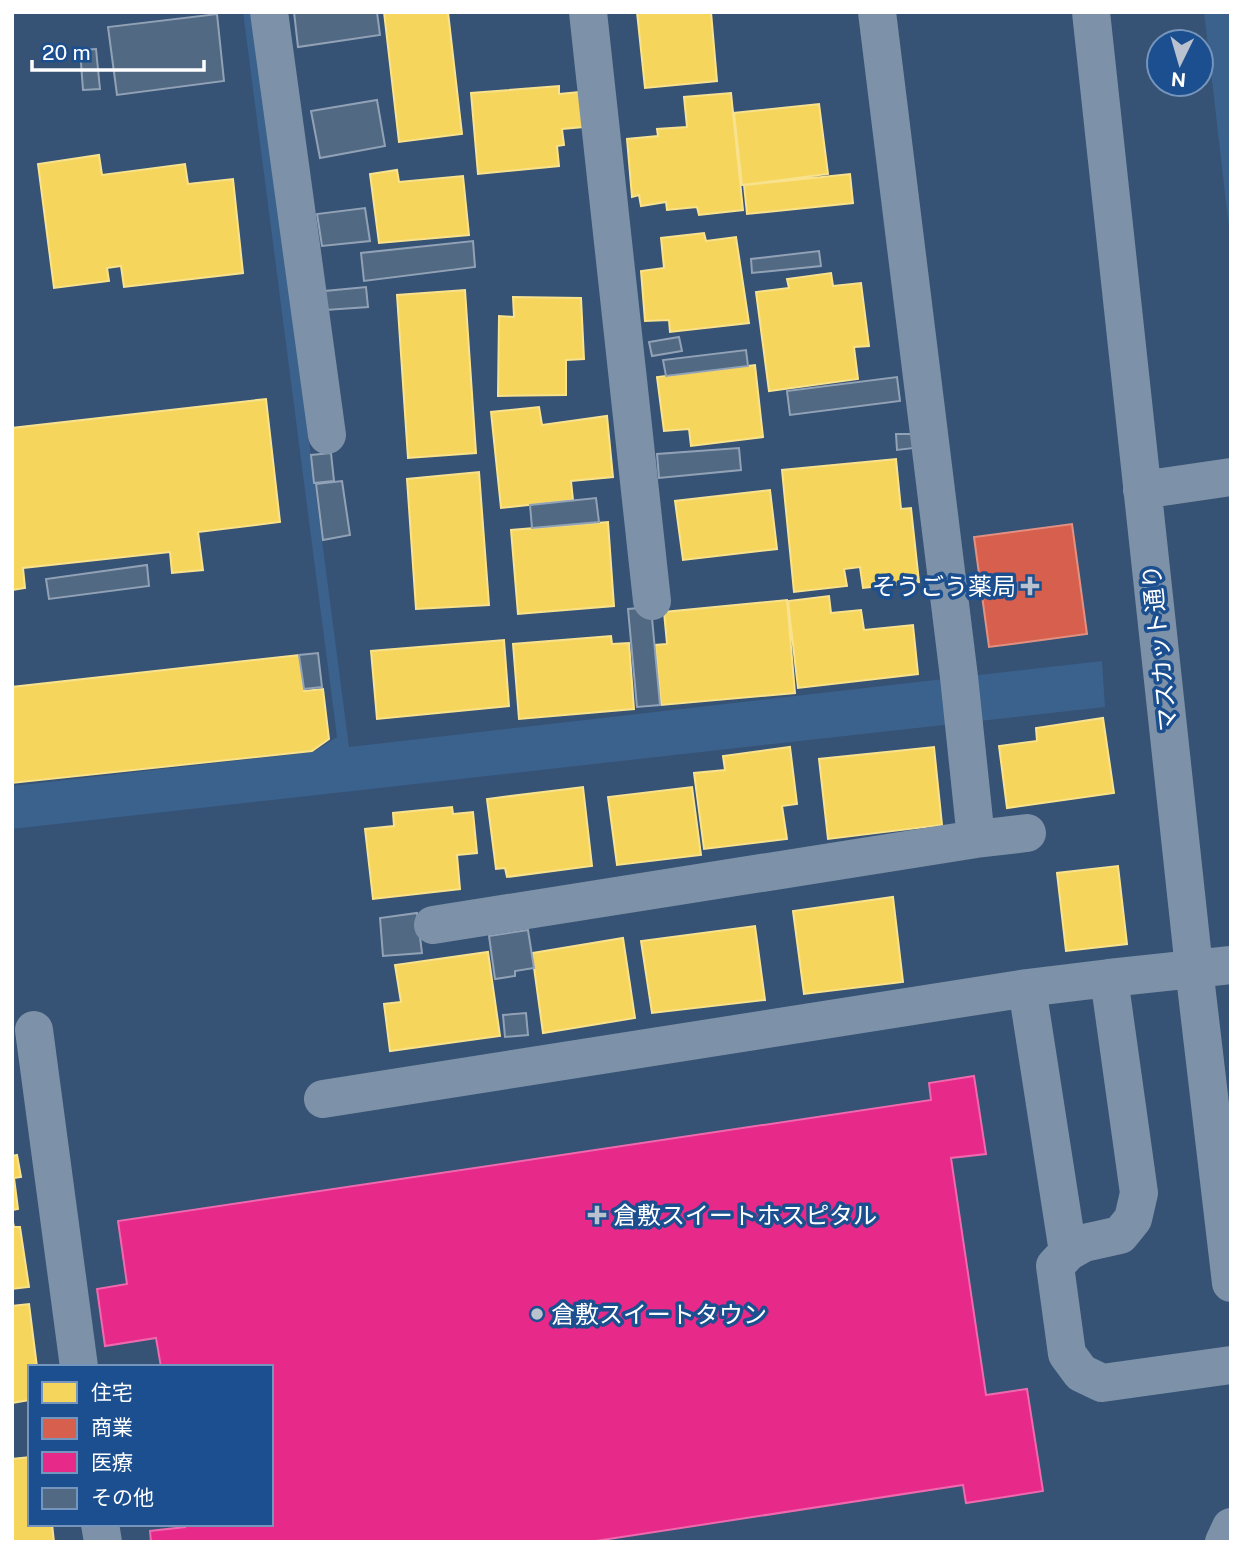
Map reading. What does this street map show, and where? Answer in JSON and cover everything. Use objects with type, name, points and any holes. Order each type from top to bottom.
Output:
[{"type":"street","points":[[269,12],[327,435]]},
{"type":"street","points":[[588,12],[652,601]]},
{"type":"street","points":[[877,12],[959,677],[976,839]]},
{"type":"street","name":"マスカット通り","points":[[1091,12],[1142,489],[1212,966],[1231,1283]]},
{"type":"street","points":[[1142,489],[1231,477]]},
{"type":"street","points":[[433,925],[1027,833]]},
{"type":"street","points":[[323,1099],[1027,988],[1212,966]]},
{"type":"street","points":[[1109,978],[1139,1193],[1133,1219],[1120,1234],[1084,1243],[1068,1252],[1055,1266],[1067,1354],[1081,1373],[1102,1382],[1231,1365]]},
{"type":"street","points":[[1027,988],[1068,1252]]},
{"type":"street","points":[[34,1030],[79,1365]]},
{"type":"street","points":[[1224,1542],[1231,1527]]},
{"type":"water","points":[[243,12],[253,12],[349,747],[1102,661],[1105,707],[12,829],[12,786],[313,752],[337,737]]},
{"type":"water","points":[[1204,12],[1231,12],[1231,245],[1214,98],[1215,28],[1206,28]]},
{"type":"building: 住宅","points":[[384,12],[448,12],[462,134],[399,142]]},
{"type":"building: 住宅","points":[[637,12],[711,12],[717,81],[645,88]]},
{"type":"building: 住宅","points":[[559,86],[559,94],[579,92],[583,127],[562,129],[564,145],[557,146],[559,166],[478,174],[471,93]]},
{"type":"building: 住宅","points":[[731,93],[743,210],[699,215],[697,207],[667,210],[666,202],[641,206],[639,195],[632,197],[627,139],[658,136],[657,129],[687,127],[684,97]]},
{"type":"building: 住宅","points":[[819,104],[828,174],[742,185],[734,113]]},
{"type":"building: 住宅","points":[[99,155],[102,175],[185,164],[188,184],[233,179],[243,273],[124,287],[121,266],[107,268],[109,281],[54,288],[38,164]]},
{"type":"building: 住宅","points":[[397,170],[399,182],[463,176],[469,235],[379,243],[370,174]]},
{"type":"building: 住宅","points":[[850,174],[853,203],[747,214],[744,185]]},
{"type":"building: 住宅","points":[[704,233],[706,241],[736,237],[749,323],[670,332],[669,320],[645,321],[641,271],[664,268],[661,238]]},
{"type":"building: 住宅","points":[[831,273],[833,286],[861,283],[869,346],[854,347],[858,379],[769,391],[756,292],[789,288],[787,279]]},
{"type":"building: 住宅","points":[[465,290],[476,453],[408,458],[397,295]]},
{"type":"building: 住宅","points":[[513,297],[581,298],[584,359],[566,360],[566,395],[498,396],[499,316],[514,317]]},
{"type":"building: 住宅","points":[[755,365],[763,437],[691,446],[689,429],[664,431],[657,377]]},
{"type":"building: 住宅","points":[[266,399],[280,522],[198,532],[203,570],[172,573],[170,552],[23,568],[25,588],[12,590],[12,428]]},
{"type":"building: 住宅","points":[[539,407],[542,425],[607,416],[613,477],[571,481],[573,500],[501,508],[491,412]]},
{"type":"building: 住宅","points":[[896,459],[901,509],[911,508],[919,582],[863,588],[860,567],[844,569],[847,586],[794,592],[782,470]]},
{"type":"building: 住宅","points":[[479,472],[489,605],[416,609],[407,479]]},
{"type":"building: 住宅","points":[[770,490],[777,549],[683,560],[675,501]]},
{"type":"building: 住宅","points":[[608,522],[614,606],[518,614],[511,530]]},
{"type":"building: 住宅","points":[[829,596],[831,613],[861,610],[864,630],[913,625],[918,674],[798,688],[788,601]]},
{"type":"building: 住宅","points":[[787,600],[795,693],[661,705],[655,645],[667,644],[664,612]]},
{"type":"building: 住宅","points":[[611,636],[612,644],[629,643],[634,709],[519,719],[513,644]]},
{"type":"building: 住宅","points":[[504,640],[509,706],[377,719],[371,651]]},
{"type":"building: 住宅","points":[[299,655],[304,691],[323,689],[329,739],[312,751],[12,783],[12,687]]},
{"type":"building: 住宅","points":[[1103,718],[1114,793],[1007,808],[999,746],[1037,741],[1036,728]]},
{"type":"building: 住宅","points":[[790,747],[797,804],[782,806],[787,839],[704,849],[694,773],[725,770],[723,756]]},
{"type":"building: 住宅","points":[[934,747],[942,825],[828,839],[819,759]]},
{"type":"building: 住宅","points":[[583,787],[592,866],[507,877],[505,868],[496,869],[487,799]]},
{"type":"building: 住宅","points":[[692,787],[701,855],[617,865],[608,797]]},
{"type":"building: 住宅","points":[[452,807],[453,814],[473,812],[477,853],[457,855],[460,889],[373,899],[365,829],[394,826],[393,813]]},
{"type":"building: 住宅","points":[[1118,866],[1127,944],[1066,951],[1057,873]]},
{"type":"building: 住宅","points":[[893,897],[903,982],[804,994],[793,911]]},
{"type":"building: 住宅","points":[[755,926],[765,1000],[652,1013],[641,941]]},
{"type":"building: 住宅","points":[[623,938],[635,1018],[543,1033],[532,953]]},
{"type":"building: 住宅","points":[[488,952],[500,1036],[390,1051],[384,1004],[401,1002],[395,965]]},
{"type":"building: 住宅","points":[[17,1155],[21,1177],[14,1178],[18,1209],[12,1210],[12,1156]]},
{"type":"building: 住宅","points":[[12,1218],[14,1227],[20,1227],[29,1287],[12,1289]]},
{"type":"building: 住宅","points":[[29,1304],[37,1365],[28,1365],[28,1400],[12,1403],[12,1306]]},
{"type":"building: 住宅","points":[[28,1457],[28,1526],[52,1526],[54,1542],[12,1542],[12,1459]]},
{"type":"building: 商業","name":"そうごう薬局","points":[[1072,524],[1087,634],[989,647],[974,537]]},
{"type":"building: 医療","name":"倉敷スイートタウン","points":[[974,1076],[986,1154],[951,1158],[986,1395],[1027,1389],[1043,1491],[966,1503],[963,1485],[589,1542],[151,1542],[150,1531],[185,1526],[273,1526],[273,1365],[161,1365],[156,1338],[105,1346],[97,1289],[127,1284],[118,1221],[931,1100],[929,1083]]},
{"type":"building: その他","points":[[294,12],[377,12],[380,35],[298,47]]},
{"type":"building: その他","points":[[217,14],[224,81],[117,95],[108,27]]},
{"type":"building: その他","points":[[96,49],[100,89],[83,90],[80,50]]},
{"type":"building: その他","points":[[377,100],[385,146],[320,158],[311,111]]},
{"type":"building: その他","points":[[365,208],[370,241],[322,246],[317,214]]},
{"type":"building: その他","points":[[473,241],[475,267],[364,281],[361,253]]},
{"type":"building: その他","points":[[819,251],[821,266],[752,273],[751,259]]},
{"type":"building: その他","points":[[366,287],[368,307],[326,310],[325,291]]},
{"type":"building: その他","points":[[679,337],[682,351],[652,356],[649,342]]},
{"type":"building: その他","points":[[746,350],[748,366],[666,376],[663,360]]},
{"type":"building: その他","points":[[897,377],[900,401],[790,415],[787,391]]},
{"type":"building: その他","points":[[896,434],[912,434],[914,448],[897,450]]},
{"type":"building: その他","points":[[739,448],[741,470],[659,478],[657,454]]},
{"type":"building: その他","points":[[331,453],[334,481],[314,483],[311,455]]},
{"type":"building: その他","points":[[342,481],[350,535],[323,540],[316,484]]},
{"type":"building: その他","points":[[596,498],[599,522],[532,528],[530,505]]},
{"type":"building: その他","points":[[147,565],[149,586],[49,599],[46,579]]},
{"type":"building: その他","points":[[651,607],[660,705],[637,707],[628,609]]},
{"type":"building: その他","points":[[318,653],[322,687],[304,689],[299,655]]},
{"type":"building: その他","points":[[417,913],[422,953],[383,956],[380,918]]},
{"type":"building: その他","points":[[528,930],[534,968],[515,971],[515,976],[495,979],[489,936]]},
{"type":"building: その他","points":[[526,1013],[528,1035],[505,1037],[503,1015]]},
{"type":"place","name":"そうごう薬局","points":[[1030,586]]},
{"type":"place","name":"倉敷スイートホスピタル","points":[[597,1215]]},
{"type":"place","name":"倉敷スイートタウン","points":[[537,1314]]}]
